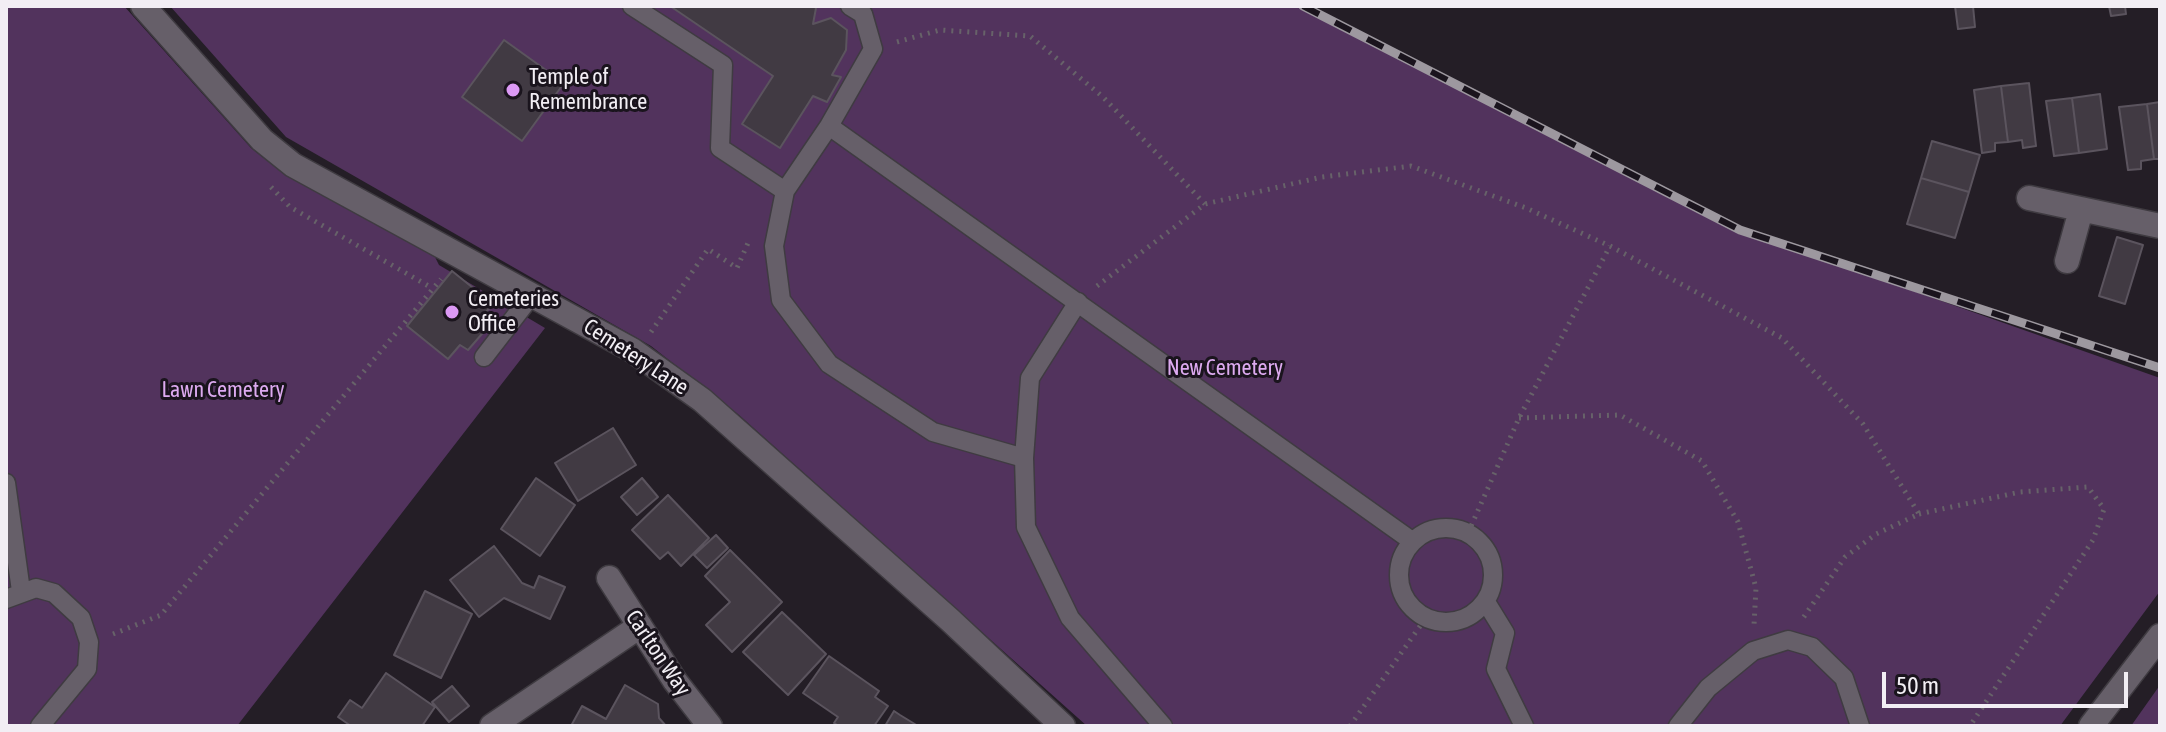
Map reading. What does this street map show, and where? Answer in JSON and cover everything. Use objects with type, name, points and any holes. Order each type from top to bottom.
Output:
[{"type":"street","name":"Cemetery Lane","points":[[143,6],[262,140],[293,165],[632,350],[702,400],[950,620],[1039,708],[1063,726]]},
{"type":"street","points":[[2029,198],[2160,226]]},
{"type":"street","points":[[2067,261],[2081,210]]},
{"type":"street","name":"Carlton Way","points":[[609,578],[710,726]]},
{"type":"street","points":[[492,726],[640,626]]},
{"type":"street","points":[[2091,726],[2160,636]]},
{"type":"lane","points":[[850,6],[863,14],[873,49],[829,126],[785,191],[774,246],[781,300],[829,364],[933,432],[1024,458]]},
{"type":"lane","points":[[638,7],[723,65],[720,148],[785,191]]},
{"type":"lane","points":[[829,126],[1412,541]]},
{"type":"lane","points":[[484,357],[531,296]]},
{"type":"lane","points":[[1078,302],[1030,378],[1024,458],[1026,527],[1070,618],[1163,726]]},
{"type":"lane","points":[[6,483],[14,595],[36,588],[54,593],[81,618],[89,642],[87,669],[40,726]]},
{"type":"lane","points":[[1442,527],[1468,533],[1490,557],[1493,574],[1486,602],[1474,614],[1459,622],[1442,623],[1425,619],[1411,609],[1398,579],[1399,562],[1412,541],[1442,527]]},
{"type":"lane","points":[[1486,602],[1505,633],[1496,669],[1524,726]]},
{"type":"lane","points":[[1678,726],[1708,688],[1753,651],[1788,640],[1812,647],[1844,678],[1860,726]]},
{"type":"path","points":[[873,49],[940,30],[1030,36],[1103,97],[1205,204]]},
{"type":"path","points":[[1078,302],[1205,204],[1322,177],[1411,166],[1526,208],[1610,246],[1782,338],[1863,424],[1919,514]]},
{"type":"path","points":[[644,342],[708,249],[737,268],[749,240]]},
{"type":"path","points":[[1468,533],[1519,418],[1610,246]]},
{"type":"path","points":[[89,642],[142,625],[161,615],[445,275]]},
{"type":"path","points":[[1519,418],[1620,415],[1702,461],[1738,522],[1756,588],[1753,651]]},
{"type":"path","points":[[1788,640],[1845,557],[1876,534],[1919,514],[2020,492],[2088,487],[2104,509],[2093,540],[1970,726]]},
{"type":"path","points":[[1350,726],[1425,619]]},
{"type":"green space","name":"Lawn Cemetery","points":[[6,6],[124,6],[251,148],[273,165],[435,257],[439,265],[545,328],[237,726],[6,726]]},
{"type":"green space","name":"New Cemetery","points":[[170,6],[1303,6],[1740,230],[2160,378],[2160,591],[2060,726],[1087,726],[739,415],[651,346],[286,137]]},
{"type":"green space","points":[[2160,685],[2160,726],[2131,726]]},
{"type":"building","points":[[670,6],[813,6],[816,8],[813,24],[831,18],[847,30],[846,50],[832,75],[841,77],[827,102],[813,96],[780,148],[742,124],[773,76]]},
{"type":"building","points":[[1955,6],[1973,6],[1975,27],[1958,29]]},
{"type":"building","points":[[2109,6],[2125,6],[2126,14],[2111,16]]},
{"type":"building","name":"Temple of Remembrance","points":[[504,40],[564,83],[522,141],[462,97]]},
{"type":"building","points":[[2029,83],[2036,146],[2023,148],[2022,140],[2008,142],[2001,86]]},
{"type":"building","points":[[2001,86],[2008,142],[1995,143],[1995,151],[1982,153],[1974,90]]},
{"type":"building","points":[[2100,94],[2107,149],[2079,153],[2072,98]]},
{"type":"building","points":[[2072,98],[2079,153],[2054,156],[2046,101]]},
{"type":"building","points":[[2160,102],[2160,159],[2154,159],[2147,104]]},
{"type":"building","points":[[2147,104],[2154,159],[2141,161],[2141,169],[2128,170],[2119,107]]},
{"type":"building","points":[[1932,141],[1980,155],[1969,192],[1921,178]]},
{"type":"building","points":[[1921,178],[1969,192],[1955,238],[1907,224]]},
{"type":"building","points":[[2117,237],[2143,245],[2125,304],[2099,296]]},
{"type":"building","name":"Cemeteries Office","points":[[452,271],[493,304],[479,320],[488,327],[468,350],[460,345],[448,359],[407,326]]},
{"type":"building","points":[[613,428],[636,465],[578,501],[555,463]]},
{"type":"building","points":[[536,478],[575,505],[540,556],[501,529]]},
{"type":"building","points":[[642,478],[658,497],[637,515],[621,497]]},
{"type":"building","points":[[668,495],[709,538],[681,566],[668,552],[660,559],[632,530]]},
{"type":"building","points":[[716,535],[728,548],[707,568],[694,555]]},
{"type":"building","points":[[494,546],[522,583],[534,588],[539,576],[565,587],[550,619],[504,598],[479,617],[450,580]]},
{"type":"building","points":[[730,550],[782,602],[732,652],[706,625],[730,602],[705,576]]},
{"type":"building","points":[[425,591],[472,614],[441,678],[394,655]]},
{"type":"building","points":[[782,612],[826,654],[788,695],[743,652]]},
{"type":"building","points":[[829,656],[879,691],[875,697],[888,706],[874,726],[839,726],[834,723],[838,717],[803,693]]},
{"type":"building","points":[[386,673],[435,707],[422,726],[351,726],[338,717],[350,700],[362,708]]},
{"type":"building","points":[[625,685],[658,704],[659,718],[666,726],[571,726],[582,706],[606,719]]},
{"type":"building","points":[[452,686],[469,706],[449,722],[432,702]]},
{"type":"building","points":[[894,711],[900,715],[918,726],[885,726]]},
{"type":"railway","points":[[1303,6],[1740,230],[2160,368]]},
{"type":"place","name":"Temple of Remembrance","points":[[513,90]]},
{"type":"place","name":"Cemeteries Office","points":[[452,312]]}]
